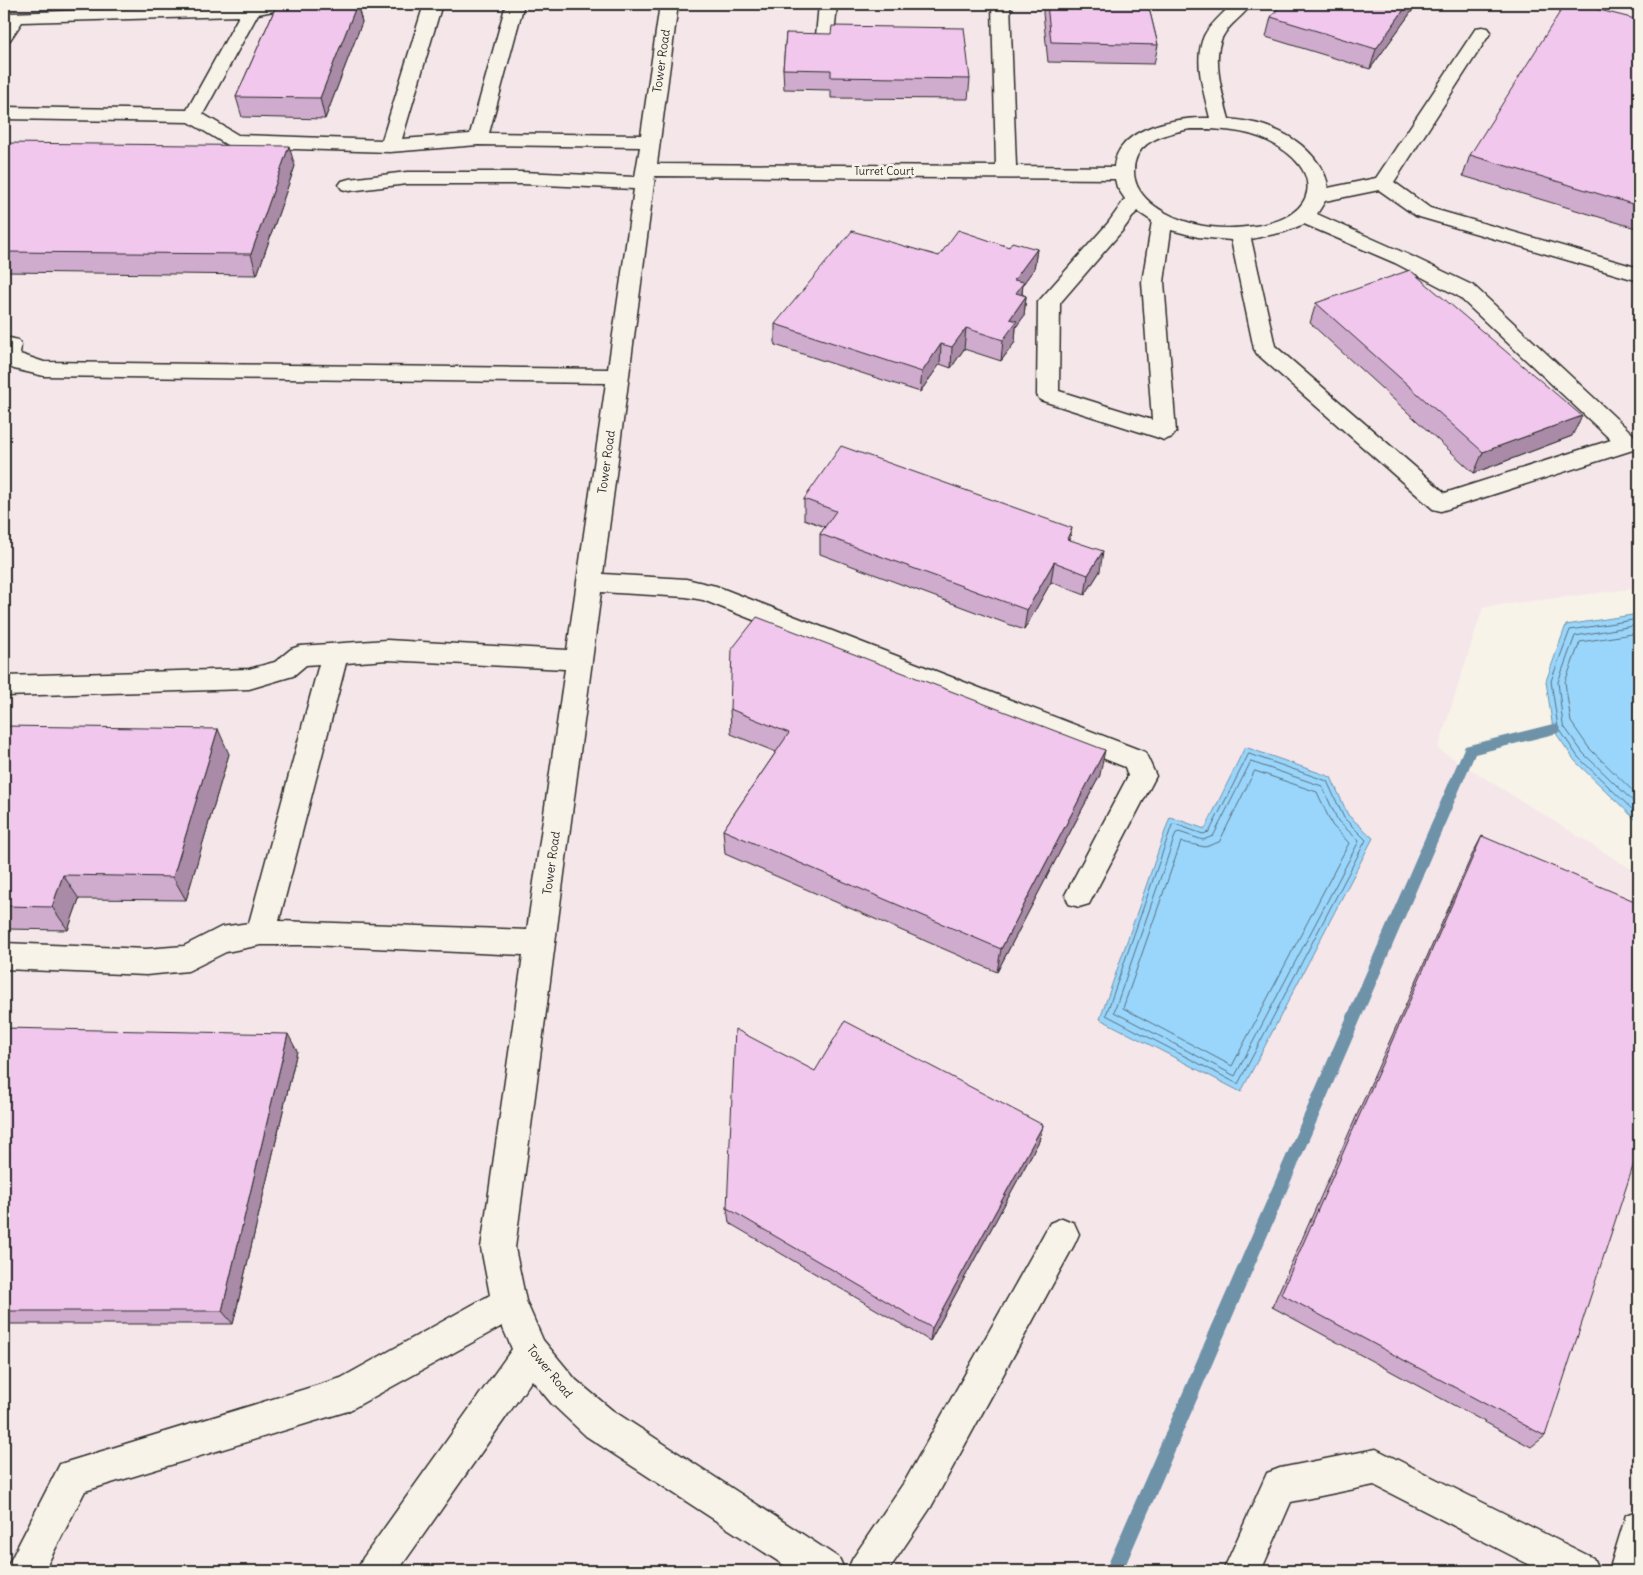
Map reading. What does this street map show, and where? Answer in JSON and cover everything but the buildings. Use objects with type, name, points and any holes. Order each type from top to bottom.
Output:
[{"type":"street","points":[[4,36],[16,17],[251,10],[283,4]]},
{"type":"street","points":[[390,146],[433,4]]},
{"type":"street","points":[[478,139],[515,4]]},
{"type":"street","name":"Tower Road","points":[[669,4],[498,1248],[508,1303],[531,1352],[564,1392],[599,1423],[826,1571]]},
{"type":"street","points":[[824,36],[828,4]]},
{"type":"street","points":[[1001,4],[1006,172]]},
{"type":"street","points":[[1221,123],[1213,89],[1210,54],[1214,36],[1242,4]]},
{"type":"street","points":[[193,116],[251,10]]},
{"type":"street","points":[[1318,196],[1383,183],[1482,32]]},
{"type":"street","points":[[4,113],[193,116],[234,141],[390,146],[478,139],[650,141]]},
{"type":"street","points":[[1190,123],[1221,123],[1249,128],[1266,134],[1296,149],[1311,164],[1318,180],[1318,196],[1312,207],[1303,216],[1286,225],[1264,232],[1240,234],[1213,233],[1187,228],[1163,218],[1135,198],[1126,186],[1122,173],[1126,155],[1140,140],[1162,129],[1190,123]]},
{"type":"street","name":"Turret Court","points":[[349,184],[407,178],[1006,172],[1122,173]]},
{"type":"street","points":[[1383,183],[1422,212],[1639,275]]},
{"type":"street","points":[[1135,198],[1115,227],[1048,302],[1048,395],[1164,432],[1153,282],[1163,218]]},
{"type":"street","points":[[1240,234],[1264,348],[1441,503],[1628,443],[1466,291],[1402,258],[1303,216]]},
{"type":"street","points":[[10,345],[8,357],[22,364],[44,368],[618,376]]},
{"type":"street","points":[[590,582],[686,588],[707,592],[1135,760],[1142,776],[1080,895]]},
{"type":"street","points":[[4,686],[249,679],[284,669],[300,656],[387,650],[578,660]]},
{"type":"street","points":[[261,933],[335,654]]},
{"type":"street","points":[[4,956],[146,962],[188,958],[221,940],[261,933],[311,933],[540,943]]},
{"type":"street","points":[[866,1571],[918,1494],[1062,1234]]},
{"type":"street","points":[[24,1571],[73,1477],[348,1393],[508,1303]]},
{"type":"street","points":[[376,1571],[531,1352]]},
{"type":"street","points":[[1242,1571],[1280,1486],[1376,1467],[1580,1571]]},
{"type":"street","points":[[1628,1571],[1639,1528]]},
{"type":"shaded area","points":[[4,4],[1639,4],[1639,588],[1483,607],[1438,749],[1639,874],[1639,1571],[4,1571]]},
{"type":"water","points":[[1639,614],[1639,823],[1575,761],[1553,729],[1546,681],[1566,625]]},
{"type":"water","points":[[1245,747],[1331,777],[1348,815],[1373,838],[1241,1092],[1100,1019],[1170,817],[1205,829]]},
{"type":"waterway","points":[[1114,1571],[1470,750],[1553,729]]}]
